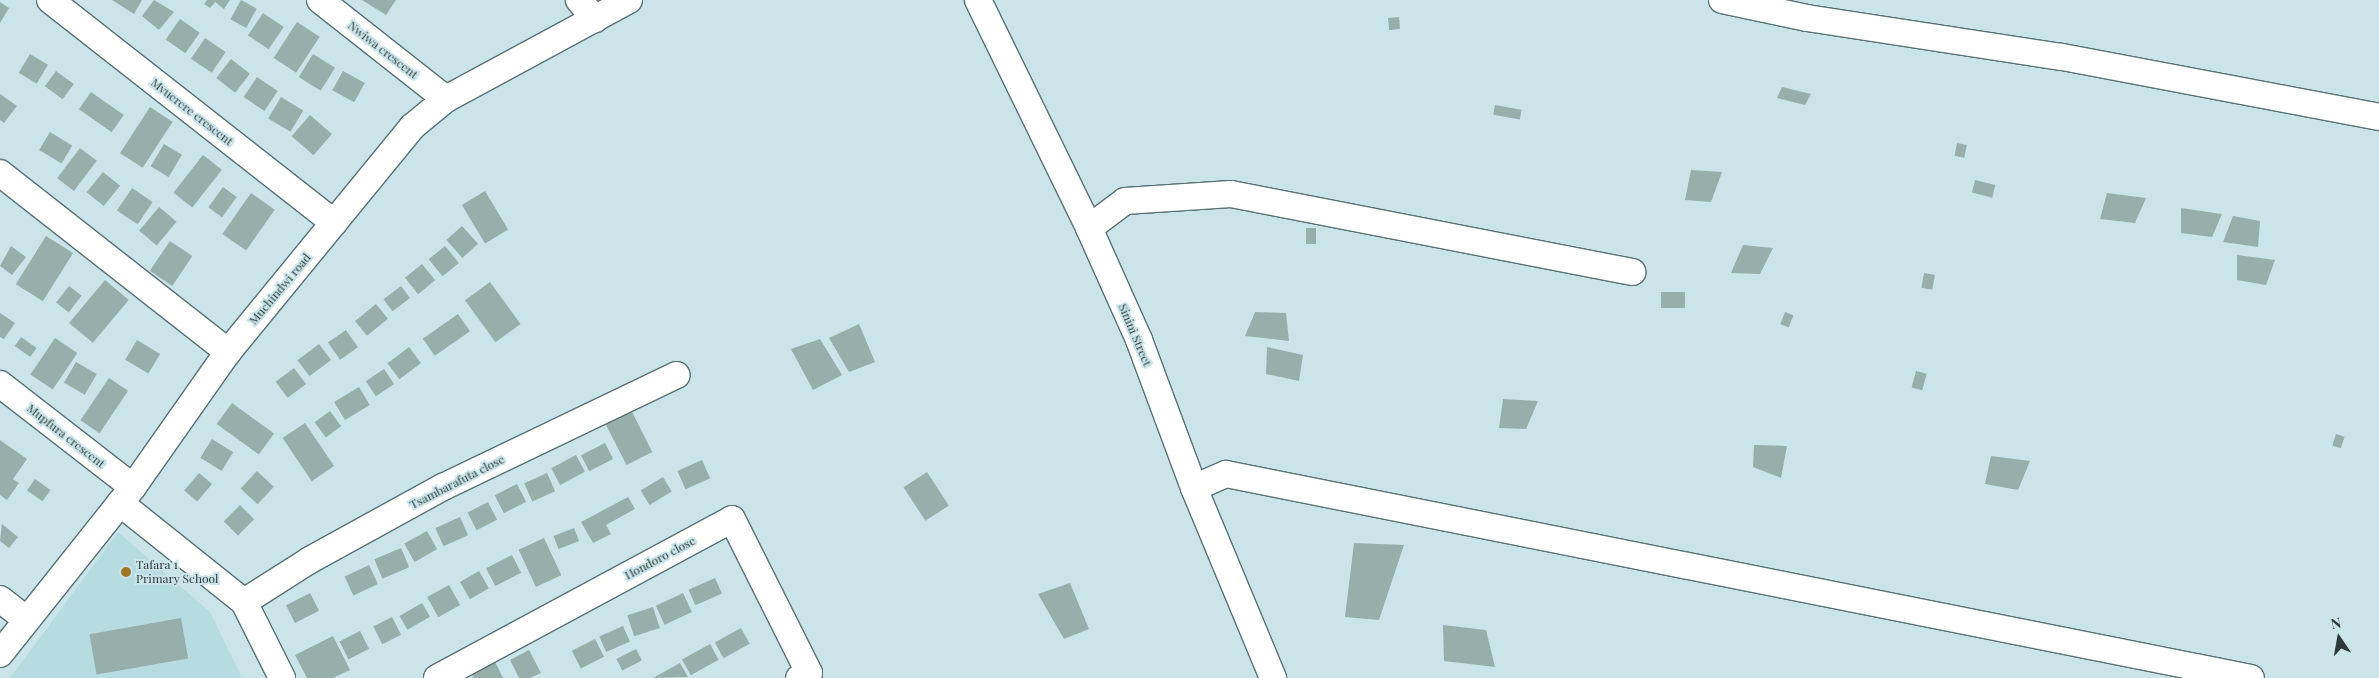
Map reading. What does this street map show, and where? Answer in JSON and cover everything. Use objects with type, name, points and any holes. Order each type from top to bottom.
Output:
[{"type":"street","name":"Mvuerere crescent","points":[[50,0],[334,224]]},
{"type":"street","name":"Nwiwa crescent","points":[[320,0],[446,99]]},
{"type":"street","name":"Muchindwi road","points":[[0,654],[126,495],[228,352],[412,127],[446,99],[587,9],[629,0]]},
{"type":"street","name":"Sinini Street","points":[[978,0],[1089,228],[1139,340],[1194,488],[1273,678]]},
{"type":"street","points":[[1722,0],[1807,18],[2062,57],[2379,117]]},
{"type":"street","points":[[0,173],[228,352]]},
{"type":"street","points":[[1089,228],[1125,201],[1230,194],[1633,272]]},
{"type":"street","name":"Tsambarafuta close","points":[[244,602],[310,560],[443,487],[677,375]]},
{"type":"street","name":"Mupfura crescent","points":[[0,384],[244,602]]},
{"type":"street","points":[[1194,488],[1226,474],[2251,678]]},
{"type":"street","name":"Hondoro close","points":[[437,678],[732,519],[804,675]]},
{"type":"street","points":[[0,599],[26,619]]},
{"type":"street","points":[[244,602],[282,678]]},
{"type":"shaded area","name":"Tafara 1 Primary School","points":[[118,532],[210,612],[242,678],[10,678]]},
{"type":"building","points":[[112,0],[142,0],[134,14]]},
{"type":"building","points":[[154,0],[174,12],[159,30],[142,16]]},
{"type":"building","points":[[207,0],[230,0],[224,9],[215,2],[210,8],[204,4]]},
{"type":"building","points":[[241,0],[257,9],[246,28],[230,19]]},
{"type":"building","points":[[362,0],[396,0],[386,15]]},
{"type":"building","points":[[0,2],[9,8],[0,23]]},
{"type":"building","points":[[263,13],[284,27],[269,49],[248,35]]},
{"type":"building","points":[[1399,17],[1400,29],[1389,30],[1388,18]]},
{"type":"building","points":[[180,19],[200,33],[185,53],[166,39]]},
{"type":"building","points":[[297,22],[320,37],[296,73],[274,58]]},
{"type":"building","points":[[205,38],[226,52],[212,73],[191,59]]},
{"type":"building","points":[[30,54],[48,65],[37,84],[19,73]]},
{"type":"building","points":[[313,54],[335,68],[321,91],[299,77]]},
{"type":"building","points":[[231,59],[250,74],[235,93],[216,78]]},
{"type":"building","points":[[56,71],[74,84],[63,99],[45,86]]},
{"type":"building","points":[[343,71],[365,83],[354,102],[332,90]]},
{"type":"building","points":[[257,77],[278,91],[264,111],[244,97]]},
{"type":"building","points":[[1782,87],[1811,94],[1805,105],[1777,98]]},
{"type":"building","points":[[91,92],[124,115],[112,132],[79,109]]},
{"type":"building","points":[[0,94],[17,106],[4,123],[0,120]]},
{"type":"building","points":[[281,97],[303,110],[290,132],[268,118]]},
{"type":"building","points":[[1495,105],[1522,110],[1520,120],[1493,115]]},
{"type":"building","points":[[150,107],[173,122],[143,168],[120,153]]},
{"type":"building","points":[[310,115],[332,134],[314,155],[292,136]]},
{"type":"building","points":[[50,132],[72,145],[61,163],[39,150]]},
{"type":"building","points":[[1957,143],[1967,145],[1964,158],[1955,156]]},
{"type":"building","points":[[164,144],[182,155],[169,177],[151,166]]},
{"type":"building","points":[[80,148],[97,161],[74,191],[57,178]]},
{"type":"building","points":[[203,155],[222,170],[192,208],[173,193]]},
{"type":"building","points":[[1691,170],[1722,172],[1711,202],[1685,200]]},
{"type":"building","points":[[103,172],[120,186],[104,206],[87,192]]},
{"type":"building","points":[[1975,180],[1995,185],[1992,198],[1972,193]]},
{"type":"building","points":[[223,187],[237,197],[222,217],[208,207]]},
{"type":"building","points":[[132,188],[153,202],[138,224],[117,210]]},
{"type":"building","points":[[485,191],[508,230],[485,243],[462,205]]},
{"type":"building","points":[[251,193],[275,210],[246,251],[222,234]]},
{"type":"building","points":[[2107,193],[2146,198],[2135,223],[2100,219]]},
{"type":"building","points":[[159,207],[177,222],[157,246],[139,231]]},
{"type":"building","points":[[2181,208],[2222,214],[2212,237],[2181,233]]},
{"type":"building","points":[[2233,216],[2260,221],[2258,247],[2223,242]]},
{"type":"building","points":[[462,226],[478,244],[462,258],[446,240]]},
{"type":"building","points":[[1306,228],[1316,228],[1316,244],[1306,244]]},
{"type":"building","points":[[46,236],[73,253],[43,301],[16,284]]},
{"type":"building","points":[[170,241],[192,256],[172,286],[150,271]]},
{"type":"building","points":[[1743,245],[1773,248],[1760,274],[1731,273]]},
{"type":"building","points":[[11,246],[26,257],[12,275],[0,266]]},
{"type":"building","points":[[445,246],[459,263],[443,276],[429,259]]},
{"type":"building","points":[[2237,255],[2275,260],[2266,285],[2237,280]]},
{"type":"building","points":[[422,264],[435,280],[418,294],[405,278]]},
{"type":"building","points":[[1924,273],[1935,275],[1932,290],[1921,288]]},
{"type":"building","points":[[105,280],[129,300],[93,343],[69,323]]},
{"type":"building","points":[[490,282],[521,324],[495,342],[465,300]]},
{"type":"building","points":[[69,286],[82,296],[69,312],[56,303]]},
{"type":"building","points":[[401,286],[410,298],[392,311],[383,299]]},
{"type":"building","points":[[1661,292],[1685,292],[1685,308],[1661,308]]},
{"type":"building","points":[[376,304],[388,319],[367,336],[355,321]]},
{"type":"building","points":[[1255,312],[1286,313],[1289,341],[1245,336]]},
{"type":"building","points":[[1785,312],[1793,315],[1789,327],[1780,324]]},
{"type":"building","points":[[0,313],[15,323],[4,339],[0,337]]},
{"type":"building","points":[[458,314],[470,331],[435,356],[423,339]]},
{"type":"building","points":[[859,324],[875,362],[849,372],[829,338]]},
{"type":"building","points":[[346,330],[358,347],[340,360],[328,343]]},
{"type":"building","points":[[21,337],[37,348],[30,357],[15,346]]},
{"type":"building","points":[[55,338],[77,353],[53,390],[30,374]]},
{"type":"building","points":[[820,339],[842,375],[813,390],[791,349]]},
{"type":"building","points":[[137,340],[160,354],[148,374],[125,360]]},
{"type":"building","points":[[319,344],[331,360],[309,376],[297,360]]},
{"type":"building","points":[[409,347],[421,363],[399,379],[387,363]]},
{"type":"building","points":[[1267,347],[1303,355],[1299,381],[1266,374]]},
{"type":"building","points":[[76,362],[97,374],[85,395],[64,383]]},
{"type":"building","points":[[294,368],[306,384],[288,398],[276,382]]},
{"type":"building","points":[[384,369],[394,384],[376,396],[366,381]]},
{"type":"building","points":[[1916,371],[1927,374],[1922,390],[1912,387]]},
{"type":"building","points":[[109,378],[128,391],[100,433],[80,420]]},
{"type":"building","points":[[359,387],[370,405],[345,420],[334,402]]},
{"type":"building","points":[[1503,399],[1538,401],[1526,429],[1499,428]]},
{"type":"building","points":[[232,403],[274,434],[259,455],[217,424]]},
{"type":"building","points":[[631,410],[652,452],[626,465],[605,423]]},
{"type":"building","points":[[330,411],[341,426],[326,438],[315,422]]},
{"type":"building","points":[[305,423],[334,466],[312,481],[283,438]]},
{"type":"building","points":[[2336,434],[2345,437],[2341,448],[2332,445]]},
{"type":"building","points":[[212,439],[233,452],[222,471],[200,458]]},
{"type":"building","points":[[0,440],[27,459],[13,479],[19,483],[7,500],[0,495]]},
{"type":"building","points":[[605,443],[613,459],[589,471],[581,455]]},
{"type":"building","points":[[1754,445],[1787,446],[1781,478],[1753,467]]},
{"type":"building","points":[[576,455],[585,472],[560,485],[551,468]]},
{"type":"building","points":[[1991,456],[2030,461],[2018,490],[1985,484]]},
{"type":"building","points":[[702,460],[710,478],[685,489],[677,471]]},
{"type":"building","points":[[257,471],[274,487],[257,504],[241,489]]},
{"type":"building","points":[[927,472],[949,506],[925,521],[904,487]]},
{"type":"building","points":[[199,473],[212,484],[197,502],[184,491]]},
{"type":"building","points":[[547,473],[555,491],[532,501],[524,483]]},
{"type":"building","points":[[663,477],[672,492],[649,505],[641,490]]},
{"type":"building","points":[[35,479],[51,490],[43,501],[27,490]]},
{"type":"building","points":[[517,484],[526,502],[504,513],[495,495]]},
{"type":"building","points":[[628,497],[635,509],[606,525],[611,534],[593,543],[581,522]]},
{"type":"building","points":[[488,502],[497,520],[477,530],[468,512]]},
{"type":"building","points":[[240,505],[254,519],[238,535],[224,521]]},
{"type":"building","points":[[460,517],[468,535],[443,546],[435,528]]},
{"type":"building","points":[[2,524],[18,537],[9,548],[0,541]]},
{"type":"building","points":[[574,528],[579,541],[558,549],[553,536]]},
{"type":"building","points":[[427,531],[437,549],[414,562],[404,544]]},
{"type":"building","points":[[544,538],[561,575],[536,587],[519,550]]},
{"type":"building","points":[[1354,543],[1404,545],[1379,620],[1345,617]]},
{"type":"building","points":[[401,548],[409,567],[383,579],[374,559]]},
{"type":"building","points":[[512,555],[521,573],[495,586],[486,568]]},
{"type":"building","points":[[369,565],[378,584],[353,595],[345,576]]},
{"type":"building","points":[[479,571],[489,588],[470,599],[460,582]]},
{"type":"building","points":[[715,578],[722,594],[695,605],[689,590]]},
{"type":"building","points":[[1070,583],[1089,629],[1064,639],[1038,594]]},
{"type":"building","points":[[449,585],[460,605],[438,617],[427,597]]},
{"type":"building","points":[[310,593],[319,611],[295,623],[286,605]]},
{"type":"building","points":[[683,593],[692,612],[665,625],[656,606]]},
{"type":"building","points":[[422,603],[430,617],[407,630],[399,616]]},
{"type":"building","points":[[653,607],[660,628],[634,636],[627,615]]},
{"type":"building","points":[[392,617],[401,635],[382,644],[373,627]]},
{"type":"building","points":[[181,618],[188,658],[97,675],[89,634]]},
{"type":"building","points":[[1443,625],[1486,630],[1495,667],[1444,661]]},
{"type":"building","points":[[623,626],[630,642],[606,652],[599,637]]},
{"type":"building","points":[[741,628],[750,644],[723,658],[715,643]]},
{"type":"building","points":[[360,631],[369,649],[349,659],[340,641]]},
{"type":"building","points":[[333,636],[350,670],[333,678],[307,678],[295,655]]},
{"type":"building","points":[[595,639],[604,657],[581,669],[572,651]]},
{"type":"building","points":[[710,644],[719,660],[691,675],[682,660]]},
{"type":"building","points":[[636,649],[642,661],[622,671],[616,659]]},
{"type":"building","points":[[529,650],[541,673],[530,678],[519,678],[510,660]]},
{"type":"building","points":[[494,660],[503,678],[474,678],[470,672]]},
{"type":"building","points":[[680,663],[688,677],[653,678]]},
{"type":"place","name":"Tafara 1 Primary School","points":[[126,572]]}]
